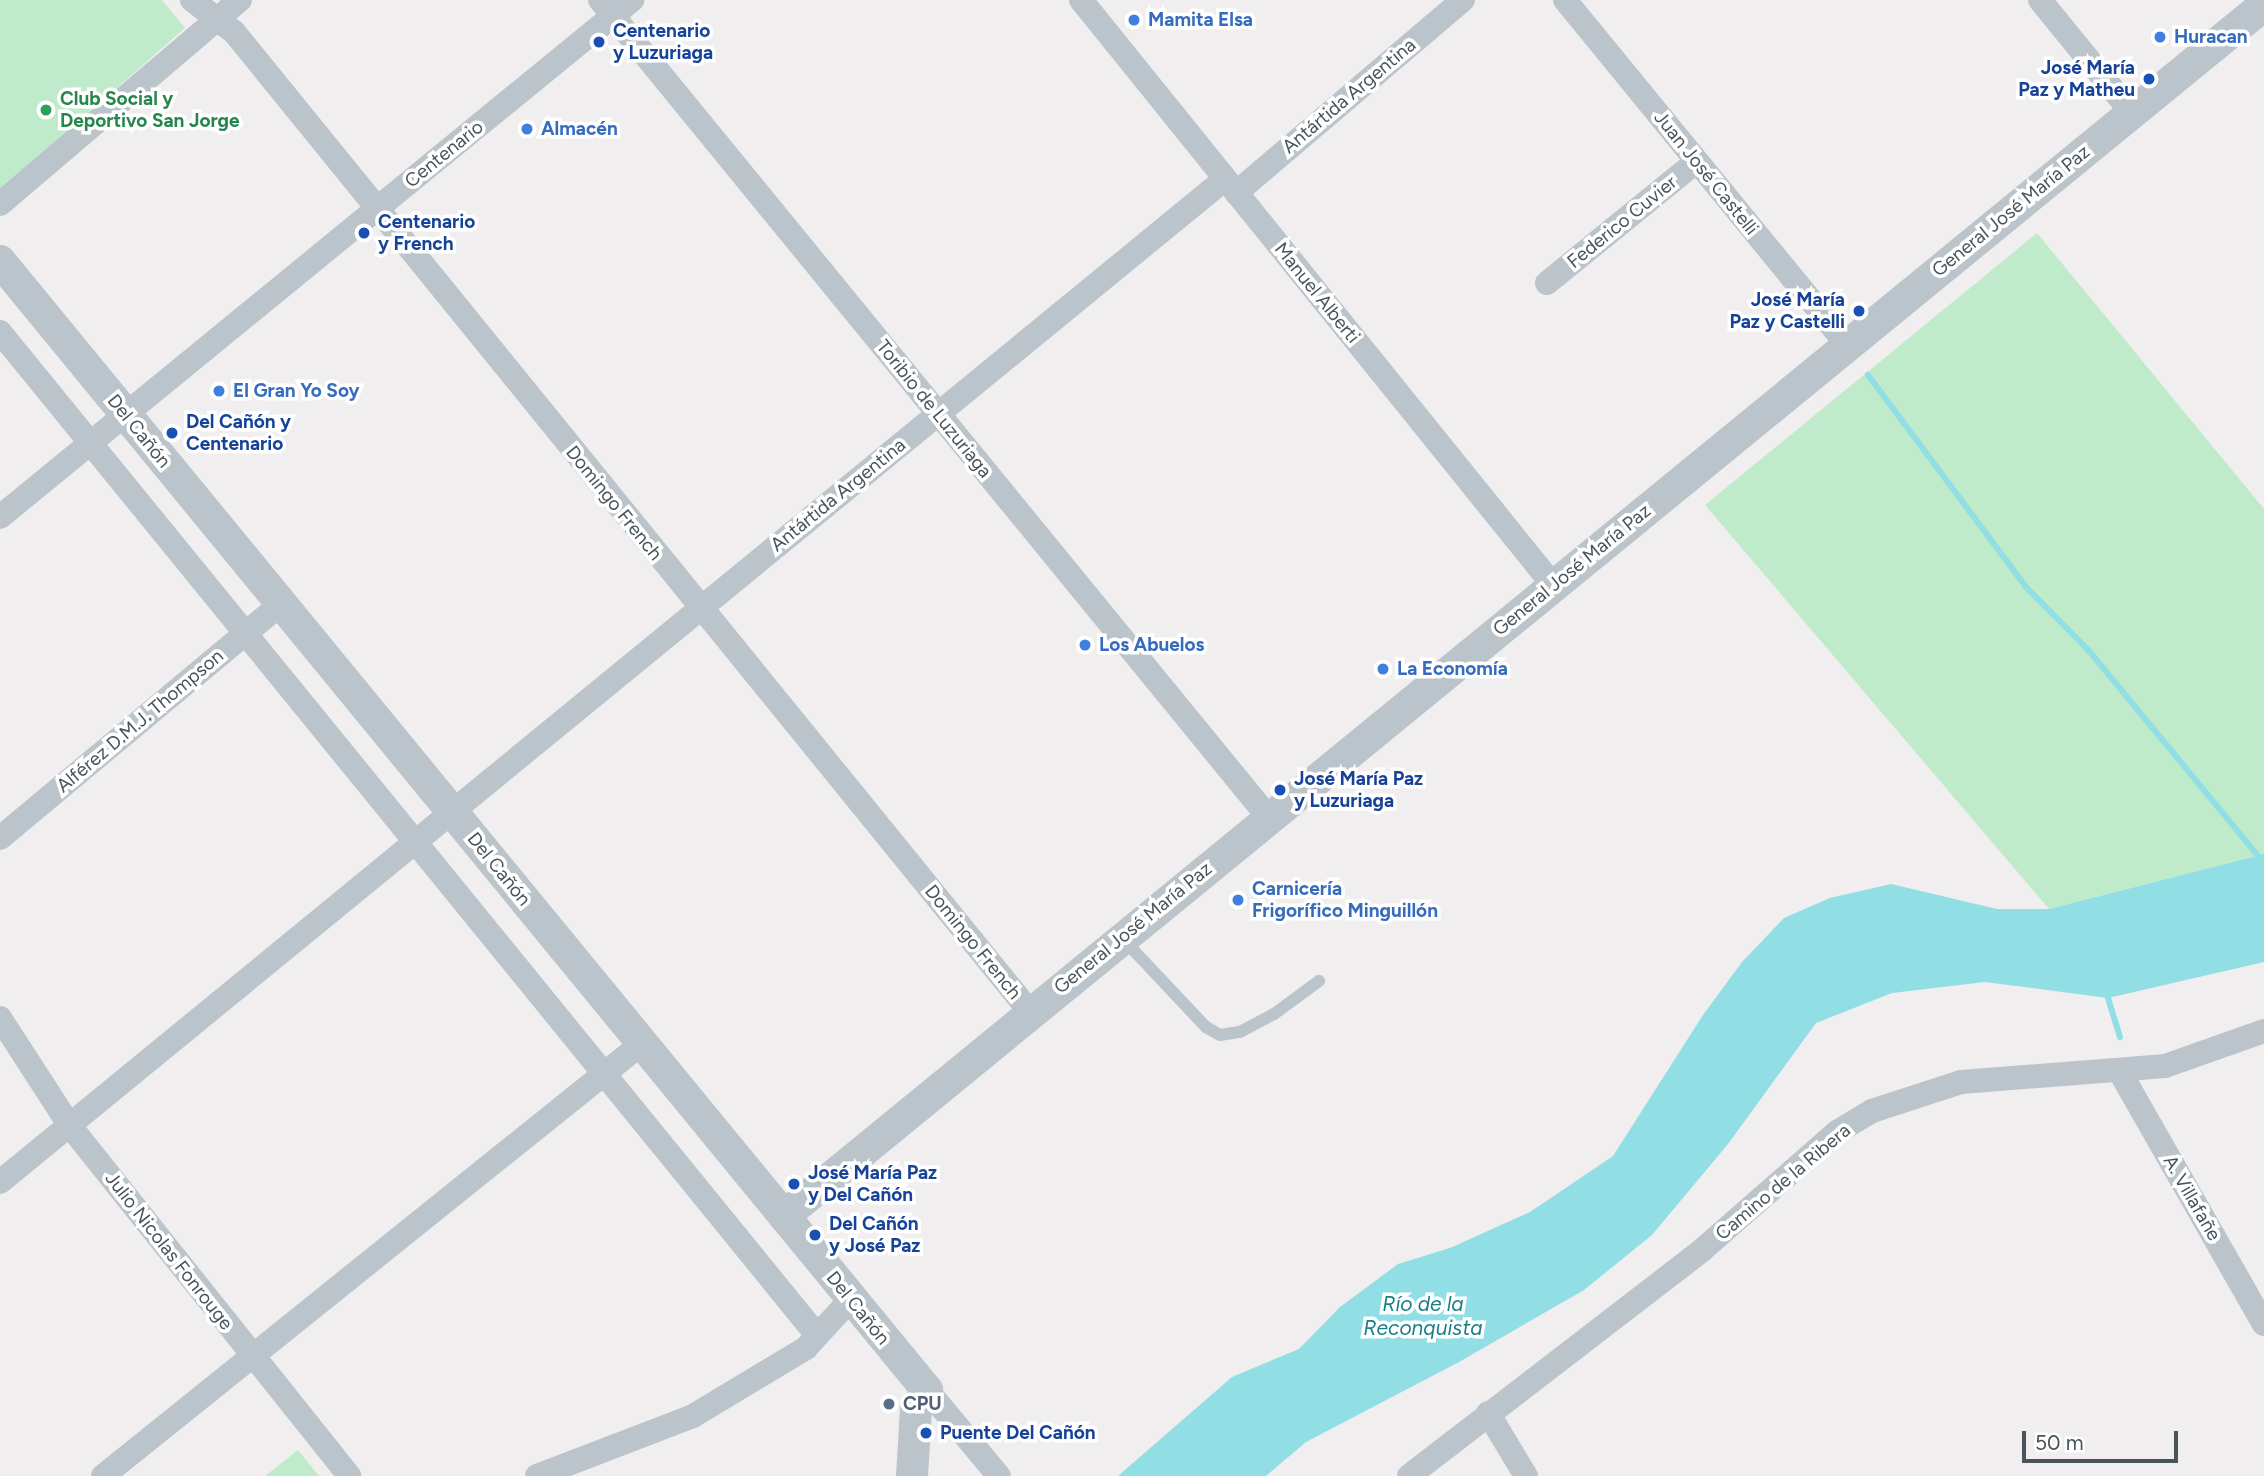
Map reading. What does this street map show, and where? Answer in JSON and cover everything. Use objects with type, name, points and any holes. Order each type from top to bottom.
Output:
[{"type":"street","name":"Domingo French","points":[[192,0],[219,17],[1030,1012]]},
{"type":"street","points":[[0,204],[240,0]]},
{"type":"street","name":"Centenario","points":[[123,412],[375,210],[606,8],[632,0]]},
{"type":"street","name":"Manuel Alberti","points":[[1081,0],[1553,585]]},
{"type":"street","name":"Antártida Argentina","points":[[0,1182],[938,413],[1230,186],[1463,0]]},
{"type":"street","name":"Juan José Castelli","points":[[1565,0],[1847,345]]},
{"type":"street","points":[[2040,0],[2132,113]]},
{"type":"street","name":"General José María Paz","points":[[784,1216],[2264,5]]},
{"type":"street","name":"Toribio de Luzuriaga","points":[[606,8],[1269,818]]},
{"type":"street","name":"Federico Cuvier","points":[[1547,283],[1696,161]]},
{"type":"street","name":"Del Cañón","points":[[0,261],[641,1044],[999,1476]]},
{"type":"street","points":[[0,332],[816,1334]]},
{"type":"street","points":[[0,517],[92,444],[123,412]]},
{"type":"street","name":"Alférez D.M.J. Thompson","points":[[0,838],[281,604]]},
{"type":"street","name":"Julio Nicolas Fonrouge","points":[[0,1018],[70,1126],[349,1476]]},
{"type":"street","name":"Camino de la Ribera","points":[[1409,1476],[1700,1251],[1837,1132],[1872,1111],[1961,1082],[2120,1073],[2165,1066],[2264,1031]]},
{"type":"street","points":[[103,1476],[641,1044]]},
{"type":"street","name":"A. Villafañe","points":[[2120,1073],[2264,1324]]},
{"type":"street","points":[[537,1476],[693,1416],[806,1348],[816,1334],[851,1299]]},
{"type":"street","points":[[912,1476],[916,1409],[927,1390]]},
{"type":"street","points":[[1488,1413],[1526,1476]]},
{"type":"lane","points":[[1122,938],[1206,1027],[1220,1035],[1240,1032],[1274,1014],[1319,981]]},
{"type":"green space","name":"Club Social y Deportivo San Jorge","points":[[0,0],[162,0],[185,28],[0,191]]},
{"type":"green space","points":[[2037,233],[2264,509],[2264,854],[2049,909],[1705,505]]},
{"type":"green space","points":[[298,1450],[319,1476],[265,1476]]},
{"type":"water","name":"Río de la Reconquista","points":[[2264,854],[2264,962],[2108,998],[1985,982],[1892,993],[1816,1023],[1728,1144],[1652,1235],[1584,1290],[1459,1362],[1306,1442],[1266,1476],[1118,1476],[1232,1377],[1299,1349],[1340,1307],[1398,1264],[1450,1248],[1530,1212],[1613,1156],[1703,1015],[1742,962],[1784,918],[1830,898],[1891,884],[1997,909],[2049,909]]},
{"type":"waterway","points":[[1868,375],[2025,586],[2090,652],[2264,863]]},
{"type":"waterway","points":[[2108,998],[2120,1037]]},
{"type":"place","name":"Mamita Elsa","points":[[1134,20]]},
{"type":"place","name":"Huracan","points":[[2160,37]]},
{"type":"place","name":"Centenario y Luzuriaga","points":[[599,42]]},
{"type":"place","name":"José María Paz y Matheu","points":[[2149,79]]},
{"type":"place","name":"Club Social y Deportivo San Jorge","points":[[46,110]]},
{"type":"place","name":"Almacén","points":[[527,129]]},
{"type":"place","name":"Centenario y French","points":[[364,233]]},
{"type":"place","name":"José María Paz y Castelli","points":[[1859,311]]},
{"type":"place","name":"El Gran Yo Soy","points":[[219,391]]},
{"type":"place","name":"Del Cañón y Centenario","points":[[172,433]]},
{"type":"place","name":"Los Abuelos","points":[[1085,645]]},
{"type":"place","name":"La Economía","points":[[1383,669]]},
{"type":"place","name":"José María Paz y Luzuriaga","points":[[1280,790]]},
{"type":"place","name":"Carnicería Frigorífico Minguillón","points":[[1238,900]]},
{"type":"place","name":"José María Paz y Del Cañón","points":[[794,1184]]},
{"type":"place","name":"Del Cañón y José Paz","points":[[815,1235]]},
{"type":"place","name":"CPU","points":[[889,1404]]},
{"type":"place","name":"Puente Del Cañón","points":[[926,1433]]}]
